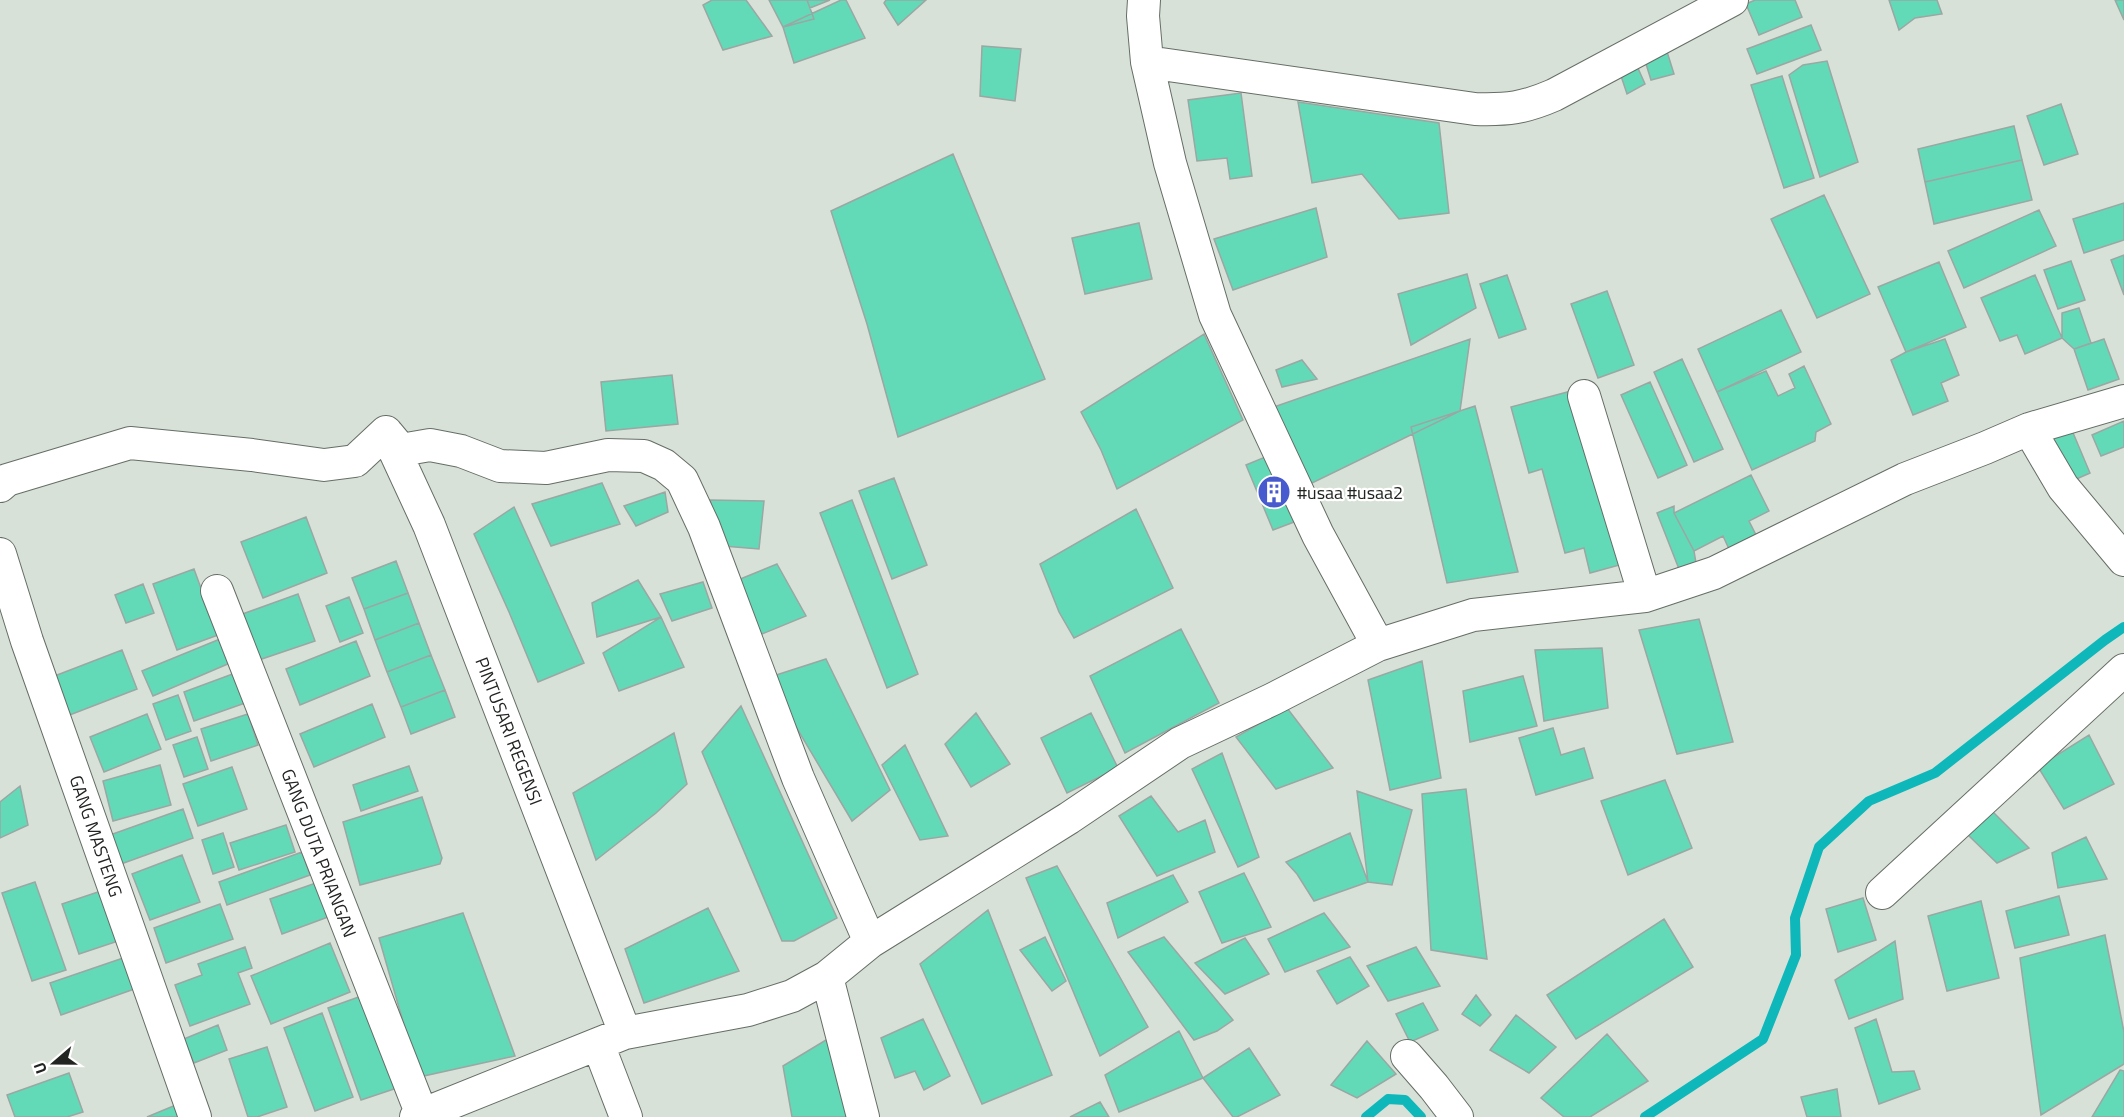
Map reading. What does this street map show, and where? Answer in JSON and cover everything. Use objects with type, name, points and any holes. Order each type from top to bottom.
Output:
[{"type":"street","points":[[1144,0],[1147,62],[1170,163],[1215,315],[1318,535],[1378,645]]},
{"type":"street","points":[[1147,62],[1475,109],[1507,110],[1532,104],[1554,95],[1732,0]]},
{"type":"street","points":[[1584,396],[1645,596]]},
{"type":"street","points":[[419,1116],[612,1038],[748,1010],[792,996],[827,977],[870,942],[1069,818],[1180,743],[1273,699],[1378,645],[1473,615],[1645,596],[1714,573],[1905,479],[2029,429],[2124,401]]},
{"type":"street","points":[[2029,429],[2063,487],[2124,560]]},
{"type":"street","points":[[0,486],[7,480],[130,443],[252,455],[324,465],[355,461],[386,432],[401,450],[430,445],[461,451],[500,466],[546,468],[608,455],[644,456],[664,465],[682,480],[704,527],[798,778],[870,942]]},
{"type":"street","name":"PINTUSARI REGENSI","points":[[386,432],[429,525],[612,1038],[626,1117]]},
{"type":"street","name":"GANG MASTENG","points":[[0,554],[27,641],[195,1117]]},
{"type":"street","name":"GANG DUTA PRIANGAN","points":[[218,591],[419,1116]]},
{"type":"street","points":[[1882,893],[2124,670]]},
{"type":"street","points":[[827,977],[863,1117]]},
{"type":"street","points":[[1407,1056],[1457,1117]]},
{"type":"building","points":[[712,0],[746,0],[772,36],[723,50],[703,5]]},
{"type":"building","points":[[769,0],[807,0],[814,19],[783,27]]},
{"type":"building","points":[[807,0],[830,0],[810,8]]},
{"type":"building","points":[[841,0],[846,0],[865,38],[794,63],[783,27]]},
{"type":"building","points":[[886,0],[926,0],[898,25],[884,3]]},
{"type":"building","points":[[1755,0],[1795,0],[1802,17],[1759,35],[1746,4]]},
{"type":"building","points":[[1889,0],[1937,0],[1942,14],[1915,18],[1899,30]]},
{"type":"building","points":[[2115,0],[2124,0],[2124,20]]},
{"type":"building","points":[[1811,25],[1821,50],[1757,74],[1747,49]]},
{"type":"building","points":[[1664,42],[1674,74],[1651,80],[1643,54]]},
{"type":"building","points":[[982,46],[1021,49],[1015,101],[980,96]]},
{"type":"building","points":[[1633,57],[1645,84],[1627,94],[1618,67]]},
{"type":"building","points":[[1827,61],[1858,162],[1820,177],[1789,75],[1803,65]]},
{"type":"building","points":[[1782,76],[1814,178],[1784,188],[1751,85]]},
{"type":"building","points":[[1241,93],[1252,176],[1230,179],[1227,158],[1197,161],[1188,100]]},
{"type":"building","points":[[1298,102],[1439,123],[1449,213],[1399,219],[1362,174],[1312,183]]},
{"type":"building","points":[[2061,104],[2078,154],[2044,165],[2027,116]]},
{"type":"building","points":[[2014,126],[2022,160],[1925,182],[1918,149]]},
{"type":"building","points":[[953,154],[1045,379],[898,437],[867,324],[831,211]]},
{"type":"building","points":[[2022,160],[2032,200],[1934,224],[1925,182]]},
{"type":"building","points":[[1824,195],[1870,294],[1817,318],[1771,219]]},
{"type":"building","points":[[2124,203],[2124,240],[2084,253],[2073,219]]},
{"type":"building","points":[[1316,208],[1327,257],[1233,290],[1214,239]]},
{"type":"building","points":[[2039,210],[2056,246],[1964,288],[1948,251]]},
{"type":"building","points":[[1139,223],[1152,279],[1085,294],[1072,238]]},
{"type":"building","points":[[2124,255],[2124,295],[2111,260]]},
{"type":"building","points":[[2071,261],[2085,300],[2058,309],[2044,270]]},
{"type":"building","points":[[1939,262],[1966,327],[1906,352],[1878,287]]},
{"type":"building","points":[[1467,274],[1476,308],[1411,345],[1398,294]]},
{"type":"building","points":[[1507,275],[1526,329],[1499,338],[1480,284]]},
{"type":"building","points":[[2035,275],[2062,338],[2025,354],[2017,335],[2000,341],[1981,298]]},
{"type":"building","points":[[1607,291],[1634,365],[1598,378],[1571,304]]},
{"type":"building","points":[[2079,308],[2091,343],[2074,349],[2062,338],[2062,313]]},
{"type":"building","points":[[1781,310],[1801,352],[1717,392],[1698,349]]},
{"type":"building","points":[[1204,334],[1243,420],[1117,489],[1101,450],[1081,412]]},
{"type":"building","points":[[1470,339],[1460,411],[1310,484],[1271,408]]},
{"type":"building","points":[[1945,339],[1959,375],[1941,383],[1948,401],[1913,415],[1891,360],[1906,352]]},
{"type":"building","points":[[2104,339],[2119,379],[2088,390],[2074,349]]},
{"type":"building","points":[[1682,359],[1723,449],[1694,462],[1654,372]]},
{"type":"building","points":[[1302,360],[1317,379],[1282,387],[1276,370]]},
{"type":"building","points":[[1804,366],[1831,424],[1816,432],[1815,441],[1752,470],[1717,392],[1766,371],[1778,396],[1795,388],[1789,374]]},
{"type":"building","points":[[672,375],[678,424],[606,431],[601,382]]},
{"type":"building","points":[[1650,382],[1687,465],[1658,478],[1621,395]]},
{"type":"building","points":[[1575,390],[1623,564],[1590,573],[1584,548],[1565,553],[1542,469],[1529,473],[1511,407]]},
{"type":"building","points":[[1475,406],[1518,572],[1447,583],[1411,427]]},
{"type":"building","points":[[2124,421],[2124,447],[2101,456],[2092,435]]},
{"type":"building","points":[[2071,428],[2090,473],[2065,484],[2046,439]]},
{"type":"building","name":"#usaa #usaa2","points":[[1275,453],[1302,519],[1273,530],[1246,465]]},
{"type":"building","points":[[1751,475],[1769,511],[1749,521],[1756,535],[1729,549],[1723,536],[1694,551],[1674,513]]},
{"type":"building","points":[[894,478],[927,565],[892,579],[859,491]]},
{"type":"building","points":[[602,483],[620,524],[551,546],[532,504]]},
{"type":"building","points":[[665,492],[668,512],[636,526],[624,506]]},
{"type":"building","points":[[710,500],[764,501],[759,549],[723,546]]},
{"type":"building","points":[[852,500],[918,674],[887,688],[820,513]]},
{"type":"building","points":[[1674,506],[1674,513],[1694,551],[1696,563],[1679,569],[1657,513]]},
{"type":"building","points":[[514,507],[584,663],[538,682],[474,534]]},
{"type":"building","points":[[1136,509],[1173,588],[1074,638],[1059,612],[1040,564]]},
{"type":"building","points":[[306,517],[327,573],[263,598],[241,542]]},
{"type":"building","points":[[396,561],[408,593],[364,609],[352,578]]},
{"type":"building","points":[[777,564],[806,616],[757,636],[733,582]]},
{"type":"building","points":[[194,569],[218,635],[177,650],[153,584]]},
{"type":"building","points":[[638,580],[661,617],[597,637],[592,603]]},
{"type":"building","points":[[703,582],[712,608],[672,621],[660,594]]},
{"type":"building","points":[[143,584],[154,613],[126,623],[115,595]]},
{"type":"building","points":[[408,593],[419,623],[375,640],[364,609]]},
{"type":"building","points":[[298,594],[315,641],[253,662],[237,616]]},
{"type":"building","points":[[349,597],[363,633],[340,642],[326,606]]},
{"type":"building","points":[[661,617],[684,667],[619,691],[603,653]]},
{"type":"building","points":[[1699,619],[1733,742],[1677,754],[1639,630]]},
{"type":"building","points":[[419,623],[431,655],[387,672],[375,640]]},
{"type":"building","points":[[1181,629],[1219,703],[1125,753],[1090,676]]},
{"type":"building","points":[[220,639],[230,663],[153,696],[142,671]]},
{"type":"building","points":[[356,641],[370,676],[300,705],[286,669]]},
{"type":"building","points":[[1602,648],[1608,708],[1544,721],[1535,650]]},
{"type":"building","points":[[122,650],[137,689],[67,716],[52,677]]},
{"type":"building","points":[[431,655],[445,690],[401,707],[387,672]]},
{"type":"building","points":[[826,659],[890,790],[852,821],[767,678]]},
{"type":"building","points":[[1422,661],[1441,778],[1390,790],[1368,680]]},
{"type":"building","points":[[238,672],[248,702],[194,721],[184,692]]},
{"type":"building","points":[[1523,676],[1537,726],[1470,742],[1463,691]]},
{"type":"building","points":[[445,690],[455,717],[411,734],[401,707]]},
{"type":"building","points":[[178,695],[191,731],[166,740],[153,704]]},
{"type":"building","points":[[372,704],[385,737],[314,767],[300,734]]},
{"type":"building","points":[[741,706],[837,918],[794,941],[782,941],[702,752]]},
{"type":"building","points":[[1287,708],[1333,768],[1276,789],[1236,737]]},
{"type":"building","points":[[976,713],[1010,764],[971,787],[945,744]]},
{"type":"building","points":[[1091,713],[1118,768],[1067,793],[1041,738]]},
{"type":"building","points":[[147,714],[161,749],[104,772],[90,737]]},
{"type":"building","points":[[248,714],[258,745],[211,761],[201,729]]},
{"type":"building","points":[[1553,728],[1561,755],[1584,748],[1593,778],[1536,795],[1519,738]]},
{"type":"building","points":[[674,733],[687,784],[656,813],[596,860],[573,793]]},
{"type":"building","points":[[2089,735],[2114,784],[2064,809],[2038,767]]},
{"type":"building","points":[[197,737],[208,769],[184,777],[173,745]]},
{"type":"building","points":[[905,745],[948,836],[920,840],[882,765]]},
{"type":"building","points":[[1222,753],[1259,857],[1238,867],[1192,769]]},
{"type":"building","points":[[160,765],[171,805],[113,821],[103,781]]},
{"type":"building","points":[[409,766],[418,791],[361,811],[353,785]]},
{"type":"building","points":[[232,767],[247,809],[198,826],[183,784]]},
{"type":"building","points":[[1665,780],[1692,848],[1628,875],[1601,801]]},
{"type":"building","points":[[20,786],[28,825],[0,838],[0,802]]},
{"type":"building","points":[[1466,789],[1487,959],[1431,950],[1422,794]]},
{"type":"building","points":[[1357,791],[1412,810],[1392,885],[1368,882]]},
{"type":"building","points":[[1151,796],[1178,832],[1205,820],[1215,852],[1157,876],[1119,816]]},
{"type":"building","points":[[422,797],[442,858],[440,864],[360,885],[343,822]]},
{"type":"building","points":[[183,809],[193,838],[121,864],[110,835]]},
{"type":"building","points":[[1991,810],[2029,848],[1997,863],[1966,833]]},
{"type":"building","points":[[286,825],[295,852],[239,870],[230,843]]},
{"type":"building","points":[[223,833],[234,867],[213,874],[202,840]]},
{"type":"building","points":[[1350,833],[1368,882],[1314,901],[1297,874],[1286,862]]},
{"type":"building","points":[[2086,837],[2107,879],[2058,888],[2052,853]]},
{"type":"building","points":[[302,852],[310,875],[227,905],[219,882]]},
{"type":"building","points":[[182,855],[200,902],[150,920],[132,874]]},
{"type":"building","points":[[1057,866],[1148,1027],[1100,1056],[1026,878]]},
{"type":"building","points":[[1244,873],[1271,927],[1222,943],[1199,892]]},
{"type":"building","points":[[1173,875],[1188,902],[1118,938],[1107,903]]},
{"type":"building","points":[[35,882],[66,970],[32,981],[2,893]]},
{"type":"building","points":[[316,883],[328,917],[282,934],[270,899]]},
{"type":"building","points":[[101,891],[118,941],[79,954],[62,904]]},
{"type":"building","points":[[2059,896],[2069,935],[2015,948],[2006,911]]},
{"type":"building","points":[[1863,898],[1876,940],[1838,952],[1826,909]]},
{"type":"building","points":[[1981,901],[1999,978],[1947,991],[1928,916]]},
{"type":"building","points":[[220,904],[233,939],[166,963],[154,928]]},
{"type":"building","points":[[708,908],[739,971],[644,1003],[625,949]]},
{"type":"building","points":[[988,910],[1052,1075],[982,1104],[920,964]]},
{"type":"building","points":[[463,913],[515,1056],[419,1077],[379,938]]},
{"type":"building","points":[[1324,913],[1350,947],[1285,972],[1268,939]]},
{"type":"building","points":[[1664,919],[1693,967],[1576,1039],[1547,995]]},
{"type":"building","points":[[2105,935],[2124,1032],[2124,1064],[2041,1115],[2020,958]]},
{"type":"building","points":[[1045,937],[1066,981],[1052,991],[1020,950]]},
{"type":"building","points":[[1164,937],[1233,1020],[1217,1031],[1194,1040],[1128,952]]},
{"type":"building","points":[[1245,938],[1269,974],[1225,994],[1195,963]]},
{"type":"building","points":[[1895,941],[1903,999],[1849,1019],[1835,980]]},
{"type":"building","points":[[330,943],[350,992],[271,1024],[251,976]]},
{"type":"building","points":[[245,947],[252,968],[238,973],[250,1004],[190,1026],[175,985],[202,975],[198,964]]},
{"type":"building","points":[[1416,947],[1440,986],[1388,1001],[1367,966]]},
{"type":"building","points":[[129,956],[140,987],[61,1015],[50,983]]},
{"type":"building","points":[[1350,957],[1369,986],[1337,1004],[1317,971]]},
{"type":"building","points":[[367,994],[400,1087],[361,1100],[328,1008]]},
{"type":"building","points":[[1476,995],[1491,1015],[1480,1026],[1462,1014]]},
{"type":"building","points":[[1423,1003],[1438,1030],[1410,1042],[1396,1014]]},
{"type":"building","points":[[322,1013],[353,1097],[315,1111],[284,1028]]},
{"type":"building","points":[[1516,1015],[1556,1047],[1529,1073],[1490,1050]]},
{"type":"building","points":[[923,1019],[950,1076],[924,1090],[915,1071],[895,1078],[881,1038]]},
{"type":"building","points":[[1876,1019],[1892,1072],[1914,1071],[1920,1089],[1879,1104],[1855,1028]]},
{"type":"building","points":[[218,1025],[227,1050],[194,1063],[184,1039]]},
{"type":"building","points":[[1179,1031],[1203,1078],[1119,1112],[1105,1075]]},
{"type":"building","points":[[1607,1034],[1648,1081],[1590,1117],[1564,1117],[1541,1098]]},
{"type":"building","points":[[831,1037],[852,1117],[792,1117],[783,1066]]},
{"type":"building","points":[[1367,1041],[1396,1074],[1357,1098],[1331,1085]]},
{"type":"building","points":[[267,1047],[287,1107],[257,1117],[248,1117],[229,1059]]},
{"type":"building","points":[[1249,1048],[1280,1095],[1233,1117],[1203,1078]]},
{"type":"building","points":[[2120,1070],[2124,1071],[2124,1117],[2092,1117]]},
{"type":"building","points":[[69,1073],[83,1112],[67,1117],[15,1117],[7,1095]]},
{"type":"building","points":[[1837,1089],[1841,1117],[1807,1117],[1801,1097]]},
{"type":"building","points":[[183,1102],[189,1117],[147,1117]]},
{"type":"building","points":[[1100,1102],[1109,1117],[1070,1117]]},
{"type":"waterway","points":[[1645,1117],[1763,1039],[1796,955],[1795,918],[1819,847],[1869,801],[1935,773],[2124,627]]},
{"type":"waterway","points":[[1366,1117],[1388,1099],[1405,1100],[1421,1117]]},
{"type":"place","name":"#usaa #usaa2","points":[[1274,492]]}]
